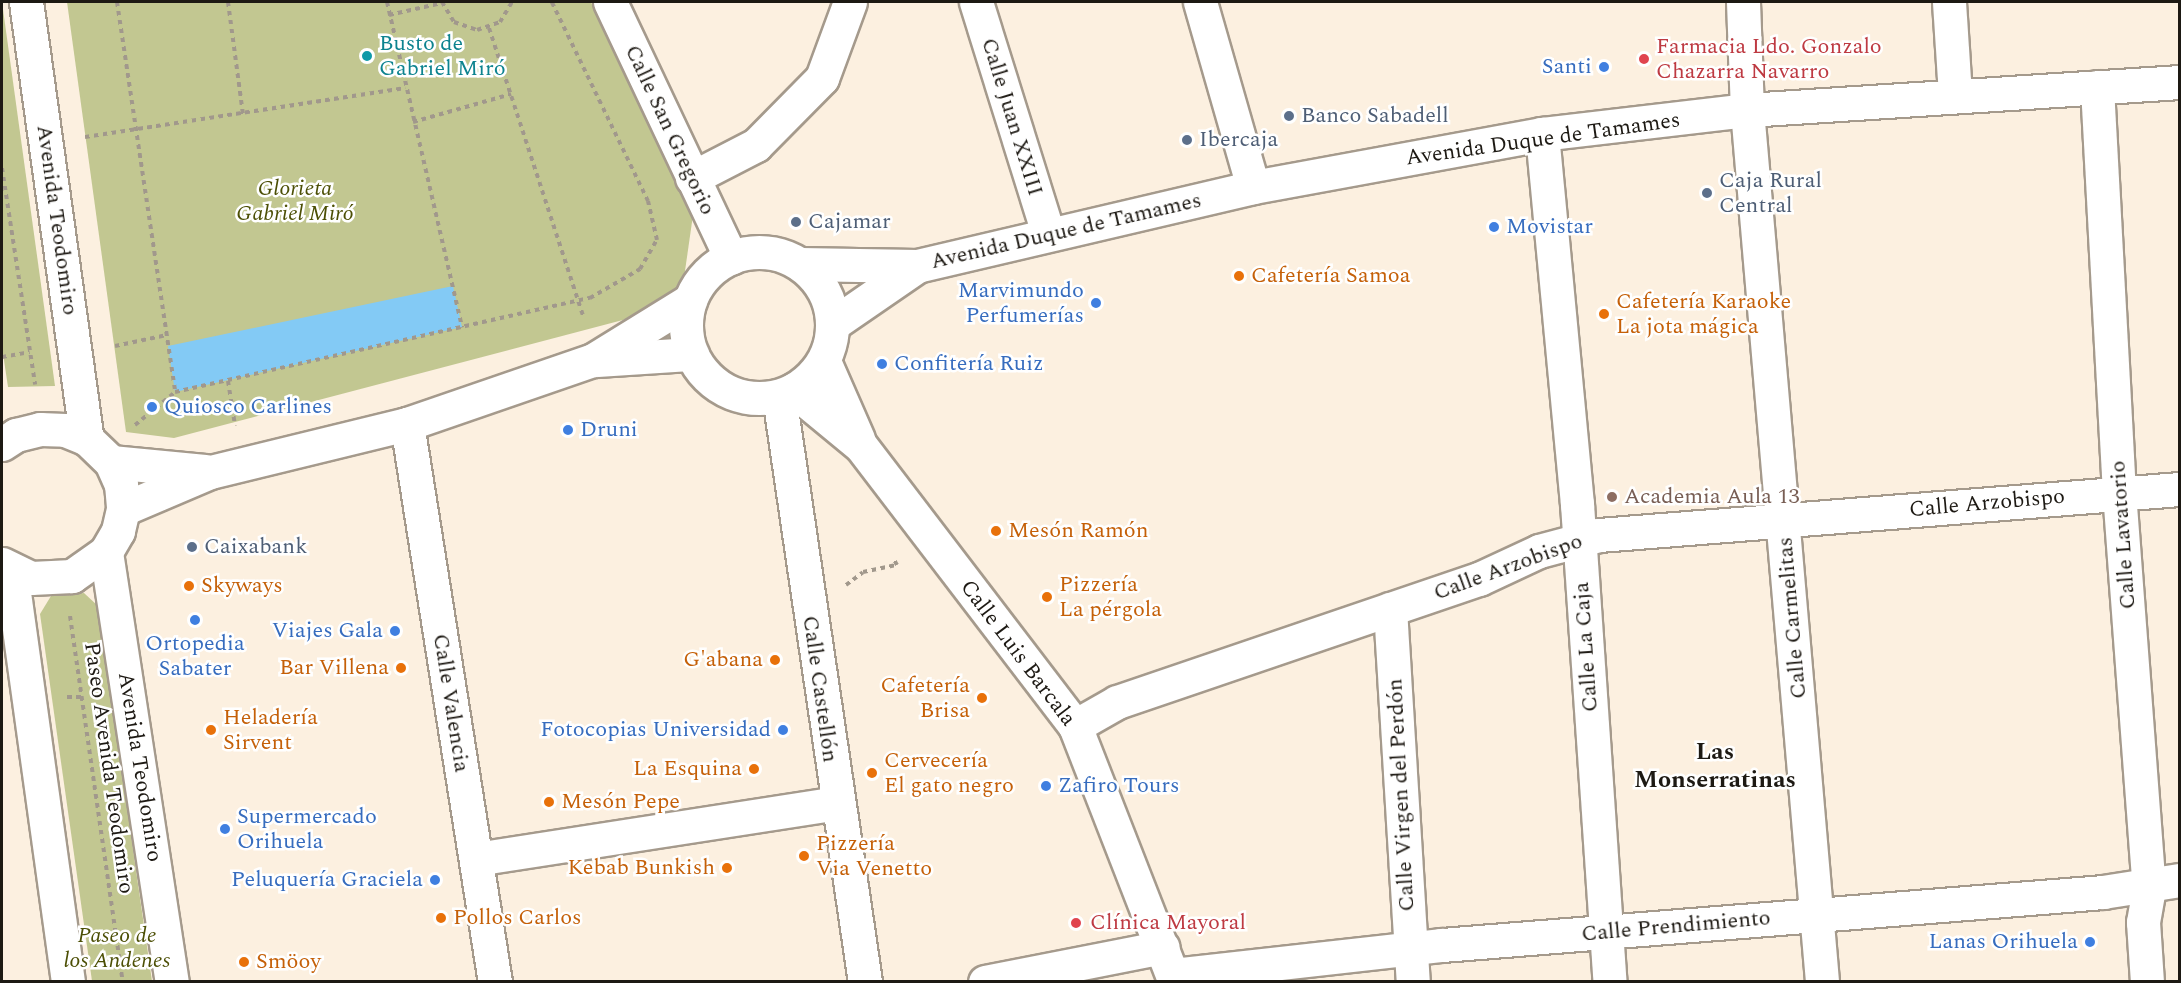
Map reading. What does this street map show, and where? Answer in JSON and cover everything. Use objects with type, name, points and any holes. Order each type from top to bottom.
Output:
[{"type":"street","name":"Avenida Teodomiro","points":[[26,2],[87,439]]},
{"type":"street","name":"Calle San Gregorio","points":[[610,2],[731,258]]},
{"type":"street","points":[[692,178],[756,145],[822,78],[850,2]]},
{"type":"street","name":"Calle Juan XXIII","points":[[976,2],[1048,234]]},
{"type":"street","points":[[1200,2],[1252,187]]},
{"type":"street","name":"Calle Carmelitas","points":[[1743,2],[1747,110],[1822,981]]},
{"type":"street","points":[[1949,2],[1954,95]]},
{"type":"street","name":"Avenida Duque de Tamames","points":[[801,264],[917,266],[1252,187],[1542,134],[1747,110],[2180,82]]},
{"type":"street","name":"Calle Lavatorio","points":[[2097,87],[2119,492],[2164,884],[2143,922],[2147,981]]},
{"type":"street","name":"Calle La Caja","points":[[1542,134],[1555,243],[1610,981]]},
{"type":"street","points":[[754,252],[779,254],[801,264],[818,280],[829,300],[833,324],[824,361],[786,393],[737,395],[703,372],[692,354],[686,336],[690,300],[706,274],[731,258],[754,252]]},
{"type":"street","name":"Avenida Duque de Tamames","points":[[833,324],[917,266]]},
{"type":"street","points":[[123,509],[210,472],[407,424],[593,360],[690,300]]},
{"type":"street","points":[[593,360],[692,354]]},
{"type":"street","name":"Calle Luis Barcala","points":[[824,361],[861,446],[1075,726],[1170,968]]},
{"type":"street","name":"Calle Luis Barcala","points":[[786,393],[861,446]]},
{"type":"street","name":"Calle Castellón","points":[[786,393],[837,803],[865,981]]},
{"type":"street","name":"Calle Valencia","points":[[407,424],[495,981]]},
{"type":"street","points":[[2,444],[16,435],[40,429],[64,430],[87,439],[111,462],[121,484],[123,509],[118,531],[106,552],[72,576],[31,578],[6,567]]},
{"type":"street","points":[[111,462],[210,472]]},
{"type":"street","name":"Calle Arzobispo","points":[[1075,726],[1117,702],[1479,579],[1539,551],[1599,535],[2119,492],[2180,489]]},
{"type":"street","name":"Avenida Teodomiro","points":[[106,552],[172,981]]},
{"type":"street","points":[[6,567],[68,981]]},
{"type":"street","name":"Calle Virgen del Perdón","points":[[1390,609],[1413,981]]},
{"type":"street","points":[[476,859],[837,803]]},
{"type":"street","name":"Calle Prendimiento","points":[[985,981],[1410,949],[1606,930],[1817,915],[2164,884]]},
{"type":"path","points":[[117,2],[175,392]]},
{"type":"path","points":[[228,2],[243,114]]},
{"type":"path","points":[[387,2],[462,327]]},
{"type":"path","points":[[389,15],[442,2],[454,22],[464,28],[489,28],[508,14],[512,2]]},
{"type":"path","points":[[126,432],[175,392],[580,300],[640,269],[657,240],[648,201],[552,2]]},
{"type":"path","points":[[489,28],[580,300]]},
{"type":"path","points":[[85,137],[405,88]]},
{"type":"path","points":[[413,122],[511,94]]},
{"type":"path","points":[[84,126],[87,149]]},
{"type":"path","points":[[2,168],[35,384]]},
{"type":"path","points":[[112,335],[116,357]]},
{"type":"path","points":[[114,346],[167,335]]},
{"type":"path","points":[[841,588],[863,572],[897,565],[892,555]]},
{"type":"path","name":"Paseo Avenida Teodomiro","points":[[69,606],[123,981]]},
{"type":"green space","points":[[2,2],[55,386],[8,387],[2,347]]},
{"type":"green space","name":"Glorieta Gabriel Miró","points":[[67,2],[591,2],[693,215],[684,278],[657,311],[174,438],[126,432]]},
{"type":"green space","name":"Paseo de los Andenes","points":[[84,593],[98,606],[152,981],[92,981],[40,614],[51,596]]},
{"type":"water","points":[[453,286],[462,327],[175,392],[168,346]]},
{"type":"place","name":"Busto de Gabriel Miró","points":[[367,56]]},
{"type":"place","name":"Farmacia Ldo. Gonzalo Chazarra Navarro","points":[[1644,59]]},
{"type":"place","name":"Santi","points":[[1604,67]]},
{"type":"place","name":"Banco Sabadell","points":[[1289,116]]},
{"type":"place","name":"Ibercaja","points":[[1187,140]]},
{"type":"place","name":"Caja Rural Central","points":[[1707,193]]},
{"type":"place","name":"Cajamar","points":[[796,222]]},
{"type":"place","name":"Movistar","points":[[1494,227]]},
{"type":"place","name":"Cafetería Samoa","points":[[1239,276]]},
{"type":"place","name":"Marvimundo Perfumerías","points":[[1096,303]]},
{"type":"place","name":"Cafetería Karaoke La jota mágica","points":[[1604,314]]},
{"type":"place","name":"Confitería Ruiz","points":[[882,364]]},
{"type":"place","name":"Quiosco Carlines","points":[[152,407]]},
{"type":"place","name":"Druni","points":[[568,430]]},
{"type":"place","name":"Academia Aula 13","points":[[1612,497]]},
{"type":"place","name":"Mesón Ramón","points":[[996,531]]},
{"type":"place","name":"Caixabank","points":[[192,547]]},
{"type":"place","name":"Skyways","points":[[189,586]]},
{"type":"place","name":"Pizzería La pérgola","points":[[1047,597]]},
{"type":"place","name":"Ortopedia Sabater","points":[[195,620]]},
{"type":"place","name":"Viajes Gala","points":[[395,631]]},
{"type":"place","name":"G'abana","points":[[775,660]]},
{"type":"place","name":"Bar Villena","points":[[401,668]]},
{"type":"place","name":"Cafetería Brisa","points":[[982,698]]},
{"type":"place","name":"Heladería Sirvent","points":[[211,730]]},
{"type":"place","name":"Fotocopias Universidad","points":[[783,730]]},
{"type":"place","name":"La Esquina","points":[[754,769]]},
{"type":"place","name":"Cervecería El gato negro","points":[[872,773]]},
{"type":"place","name":"Zafiro Tours","points":[[1046,786]]},
{"type":"place","name":"Mesón Pepe","points":[[549,802]]},
{"type":"place","name":"Supermercado Orihuela","points":[[225,829]]},
{"type":"place","name":"Pizzería Via Venetto","points":[[804,856]]},
{"type":"place","name":"Kebab Bunkish","points":[[727,868]]},
{"type":"place","name":"Peluquería Graciela","points":[[435,880]]},
{"type":"place","name":"Pollos Carlos","points":[[441,918]]},
{"type":"place","name":"Clínica Mayoral","points":[[1076,923]]},
{"type":"place","name":"Lanas Orihuela","points":[[2090,942]]},
{"type":"place","name":"Smöoy","points":[[244,962]]},
{"type":"district","name":"Las Monserratinas","points":[[1715,767]]}]
